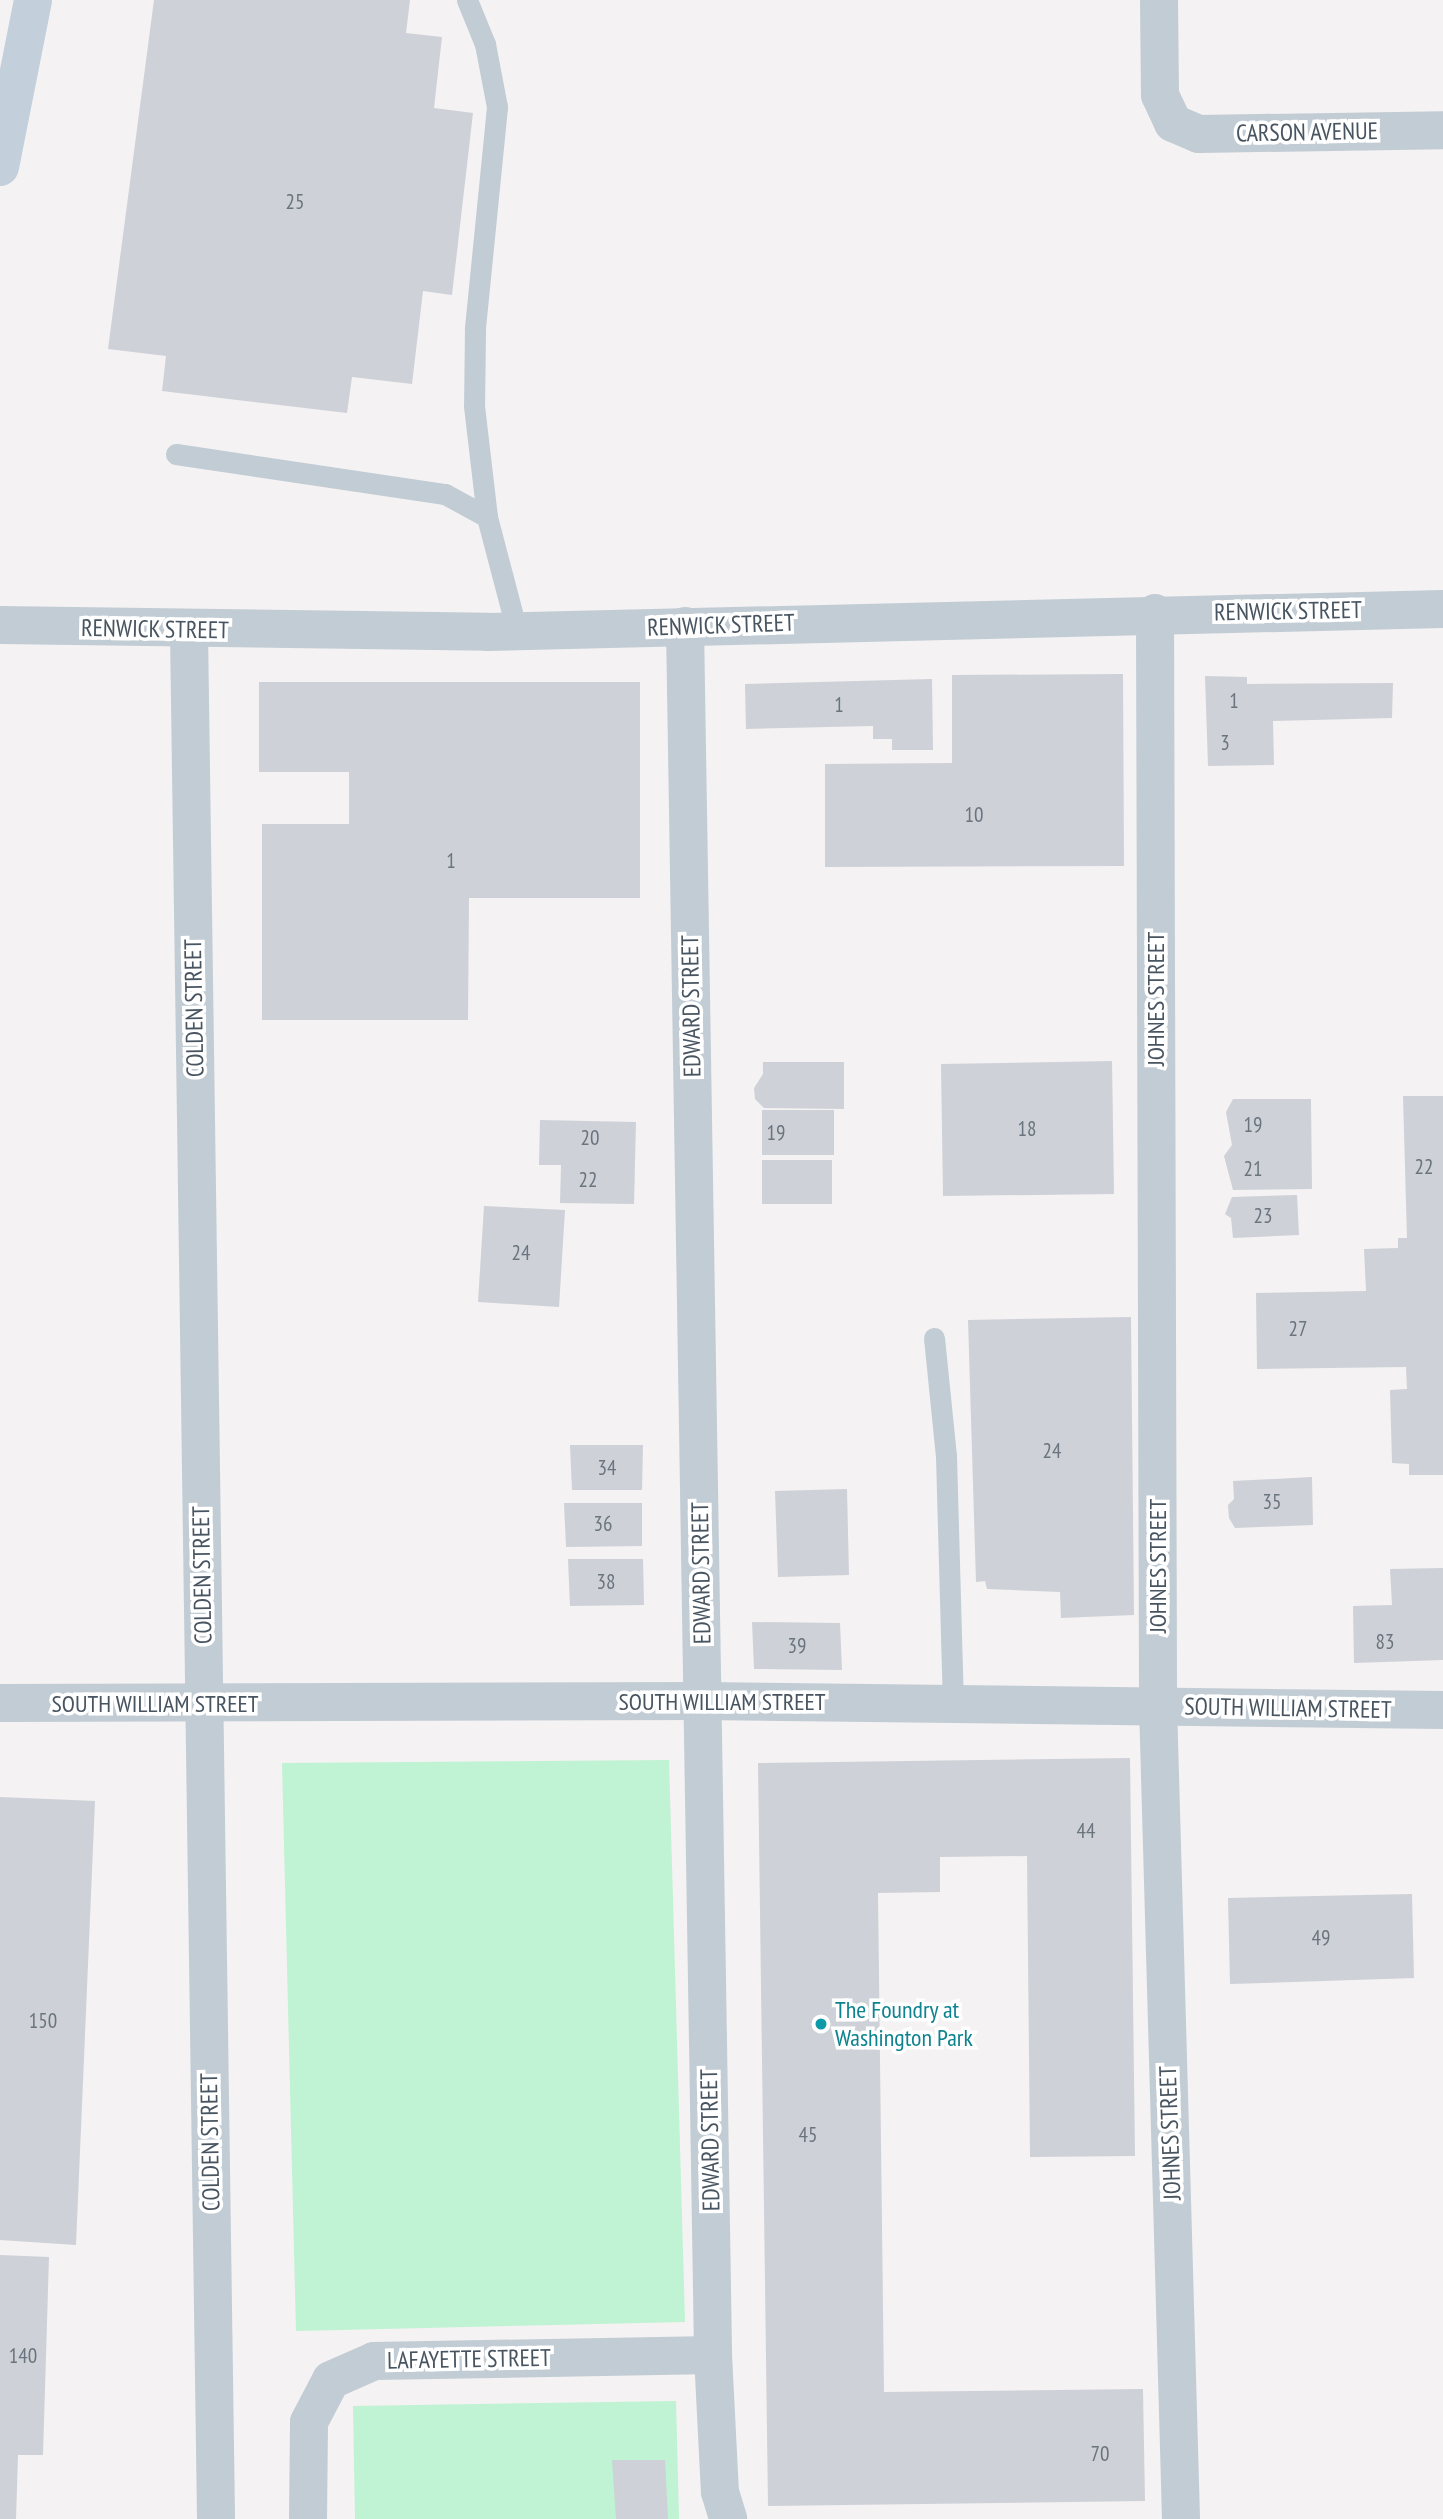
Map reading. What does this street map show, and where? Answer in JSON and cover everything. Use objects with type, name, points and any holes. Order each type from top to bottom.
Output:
[{"type":"street","points":[[0,167],[33,0]]},
{"type":"street","name":"CARSON AVENUE","points":[[1159,0],[1160,95],[1173,123],[1199,134],[1443,130]]},
{"type":"street","name":"RENWICK STREET","points":[[0,625],[189,631],[517,631],[1155,613],[1443,609]]},
{"type":"street","name":"JOHNES STREET","points":[[1155,613],[1158,1706],[1181,2519]]},
{"type":"street","name":"EDWARD STREET","points":[[685,626],[713,2355],[720,2492],[728,2519]]},
{"type":"street","name":"COLDEN STREET","points":[[189,631],[216,2519]]},
{"type":"street","name":"SOUTH WILLIAM STREET","points":[[0,1703],[203,1705],[703,1701],[1443,1710]]},
{"type":"street","name":"LAFAYETTE STREET","points":[[308,2519],[309,2422],[331,2380],[374,2361],[713,2355]]},
{"type":"lane","points":[[467,0],[485,44],[497,107],[475,329],[474,406],[487,517],[517,631]]},
{"type":"lane","points":[[176,454],[445,494],[487,517]]},
{"type":"lane","points":[[934,1338],[946,1456],[953,1704]]},
{"type":"green space","points":[[669,1760],[685,2322],[296,2331],[282,1763]]},
{"type":"green space","points":[[676,2401],[679,2519],[355,2519],[353,2406]]},
{"type":"building","points":[[154,0],[410,0],[406,33],[442,37],[434,108],[473,113],[452,295],[423,291],[412,384],[352,377],[347,413],[162,391],[166,356],[108,349]]},
{"type":"building","points":[[1123,674],[1124,866],[825,867],[825,764],[952,763],[952,675]]},
{"type":"building","points":[[1205,676],[1247,677],[1247,684],[1393,683],[1392,718],[1273,721],[1274,765],[1208,766]]},
{"type":"building","points":[[932,679],[933,750],[892,750],[892,739],[873,739],[873,726],[746,729],[745,684]]},
{"type":"building","points":[[259,682],[640,682],[640,898],[469,898],[468,1020],[262,1020],[262,824],[349,824],[349,772],[259,772]]},
{"type":"building","points":[[1112,1061],[1114,1194],[943,1196],[941,1064]]},
{"type":"building","points":[[763,1062],[844,1062],[844,1109],[764,1108],[755,1099],[754,1088],[763,1074]]},
{"type":"building","points":[[1403,1096],[1443,1096],[1443,1475],[1409,1475],[1409,1464],[1392,1463],[1390,1390],[1407,1389],[1406,1367],[1257,1369],[1256,1293],[1366,1291],[1364,1249],[1398,1248],[1398,1238],[1407,1238]]},
{"type":"building","points":[[1233,1099],[1311,1099],[1312,1189],[1233,1190],[1224,1156],[1232,1145],[1226,1112]]},
{"type":"building","points":[[762,1110],[834,1110],[834,1155],[762,1155]]},
{"type":"building","points":[[540,1120],[636,1122],[634,1204],[560,1203],[561,1165],[539,1165]]},
{"type":"building","points":[[762,1160],[832,1160],[832,1204],[762,1204]]},
{"type":"building","points":[[1297,1195],[1299,1235],[1233,1238],[1231,1218],[1225,1214],[1232,1197]]},
{"type":"building","points":[[484,1206],[565,1210],[559,1307],[478,1302]]},
{"type":"building","points":[[1131,1317],[1134,1615],[1061,1618],[1060,1592],[987,1589],[985,1581],[976,1582],[968,1320]]},
{"type":"building","points":[[570,1445],[643,1445],[642,1490],[572,1490]]},
{"type":"building","points":[[1312,1477],[1313,1525],[1235,1528],[1229,1518],[1228,1505],[1234,1499],[1233,1481]]},
{"type":"building","points":[[847,1489],[849,1575],[778,1577],[775,1491]]},
{"type":"building","points":[[564,1503],[642,1503],[642,1546],[566,1547]]},
{"type":"building","points":[[568,1559],[643,1559],[644,1605],[570,1606]]},
{"type":"building","points":[[1443,1568],[1443,1660],[1354,1663],[1353,1606],[1392,1605],[1390,1569]]},
{"type":"building","points":[[752,1622],[840,1623],[842,1670],[754,1669]]},
{"type":"building","name":"The Foundry at Washington Park","points":[[1130,1758],[1135,2156],[1030,2157],[1027,1856],[940,1857],[940,1892],[878,1893],[884,2392],[1143,2389],[1145,2501],[768,2506],[758,1763]]},
{"type":"building","points":[[0,1797],[95,1801],[76,2245],[0,2240]]},
{"type":"building","points":[[1412,1894],[1414,1978],[1230,1984],[1228,1898]]},
{"type":"building","points":[[0,2255],[49,2257],[43,2455],[18,2455],[16,2519],[0,2519]]},
{"type":"building","points":[[612,2460],[665,2460],[668,2519],[616,2519]]},
{"type":"place","name":"The Foundry at Washington Park","points":[[821,2024]]}]
